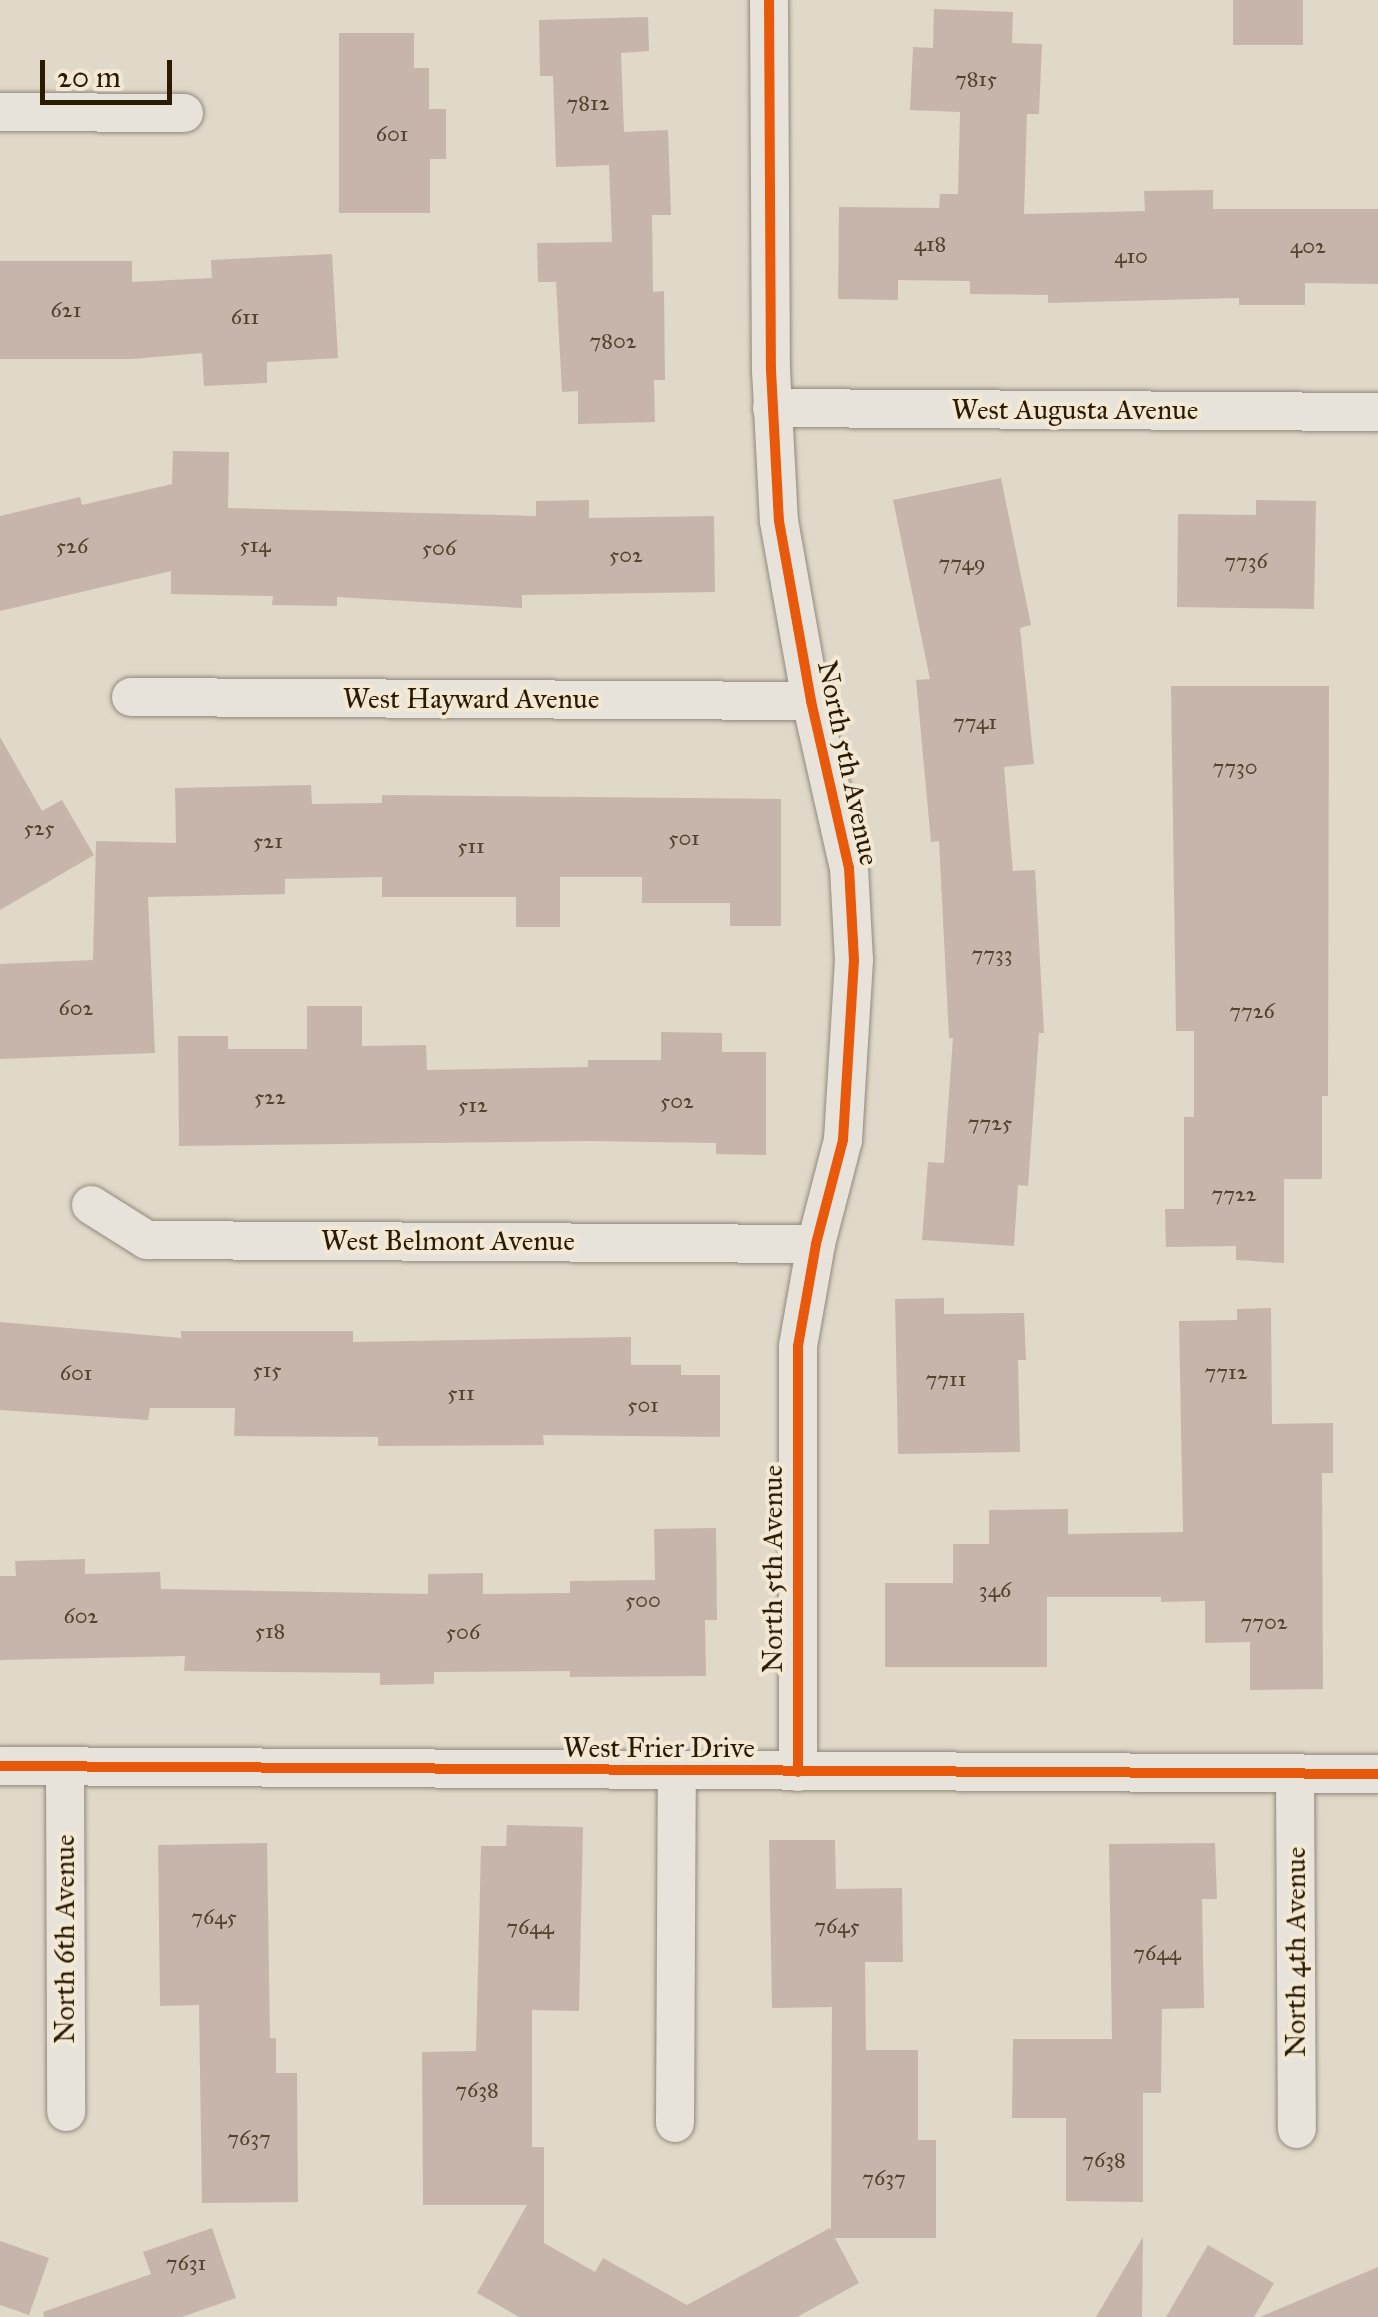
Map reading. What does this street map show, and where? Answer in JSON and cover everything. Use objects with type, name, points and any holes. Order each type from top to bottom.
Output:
[{"type":"street","name":"North 5th Avenue","points":[[769,0],[772,408],[779,521],[811,701],[849,868],[854,960],[842,1140],[816,1244],[796,1378],[798,1772]]},
{"type":"street","points":[[0,112],[184,113]]},
{"type":"street","name":"West Augusta Avenue","points":[[772,408],[1378,412]]},
{"type":"street","name":"West Hayward Avenue","points":[[131,696],[811,701]]},
{"type":"street","name":"West Belmont Avenue","points":[[91,1205],[147,1240],[816,1244]]},
{"type":"street","name":"West Frier Drive","points":[[0,1766],[1378,1774]]},
{"type":"street","name":"North 6th Avenue","points":[[64,1767],[66,2112]]},
{"type":"street","points":[[675,2123],[677,1770]]},
{"type":"street","name":"North 4th Avenue","points":[[1295,1774],[1296,2129]]},
{"type":"building","points":[[1233,0],[1303,0],[1303,45],[1233,45]]},
{"type":"building","points":[[934,9],[1013,12],[1012,43],[1042,44],[1039,114],[1027,114],[1024,214],[1145,211],[1144,191],[1213,190],[1213,209],[1378,209],[1378,284],[1305,283],[1305,305],[1239,305],[1239,298],[1048,303],[1048,295],[970,294],[970,281],[898,280],[898,300],[838,299],[839,207],[939,208],[940,194],[958,194],[960,112],[910,110],[913,47],[933,48]]},
{"type":"building","points":[[648,17],[649,51],[621,53],[624,132],[668,130],[671,215],[652,215],[653,292],[664,291],[665,380],[654,380],[655,422],[578,424],[578,391],[562,392],[556,282],[538,282],[537,243],[612,242],[609,165],[556,167],[553,76],[540,76],[539,20]]},
{"type":"building","points":[[339,33],[414,33],[414,68],[429,68],[429,109],[446,109],[446,159],[430,159],[430,213],[339,213]]},
{"type":"building","points":[[332,254],[338,358],[267,362],[267,383],[204,386],[202,353],[132,359],[0,359],[0,261],[132,261],[132,282],[212,278],[211,260]]},
{"type":"building","points":[[173,451],[229,452],[228,508],[536,516],[536,501],[589,500],[589,518],[714,516],[715,592],[522,595],[522,608],[337,597],[337,606],[272,605],[273,596],[171,594],[171,571],[0,611],[0,516],[80,497],[82,505],[172,484]]},
{"type":"building","points":[[1001,478],[1031,625],[1020,628],[1034,764],[1004,767],[1013,871],[1035,870],[1044,1033],[1039,1033],[1028,1186],[1018,1185],[1014,1246],[922,1240],[928,1162],[944,1163],[953,1038],[949,1038],[939,841],[931,842],[916,680],[930,679],[893,500]]},
{"type":"building","points":[[1256,500],[1316,501],[1314,609],[1177,607],[1178,514],[1256,515]]},
{"type":"building","points":[[1171,686],[1329,686],[1328,1096],[1322,1096],[1322,1179],[1284,1179],[1284,1263],[1236,1260],[1236,1246],[1166,1247],[1165,1209],[1184,1209],[1184,1117],[1194,1117],[1194,1031],[1176,1031]]},
{"type":"building","points":[[0,737],[42,811],[62,800],[94,855],[0,910]]},
{"type":"building","points":[[311,785],[312,804],[382,803],[382,795],[781,799],[781,926],[730,926],[730,903],[642,903],[642,877],[560,877],[560,927],[516,927],[516,897],[382,897],[382,877],[285,879],[285,894],[148,897],[155,1053],[0,1059],[0,964],[93,960],[96,841],[176,843],[175,788]]},
{"type":"building","points":[[307,1006],[362,1006],[362,1046],[426,1045],[427,1070],[588,1067],[588,1060],[661,1060],[661,1032],[722,1033],[722,1052],[766,1052],[766,1155],[716,1154],[716,1143],[588,1141],[179,1146],[178,1036],[228,1036],[228,1049],[307,1049]]},
{"type":"building","points":[[944,1298],[944,1314],[1024,1313],[1026,1360],[1018,1360],[1020,1452],[898,1454],[895,1299]]},
{"type":"building","points":[[1271,1308],[1272,1424],[1333,1423],[1333,1473],[1322,1473],[1323,1689],[1250,1690],[1250,1642],[1205,1643],[1205,1601],[1161,1602],[1161,1597],[1047,1597],[1047,1667],[885,1667],[885,1583],[953,1583],[953,1544],[989,1544],[989,1510],[1068,1509],[1068,1534],[1183,1532],[1179,1321],[1237,1320],[1237,1309]]},
{"type":"building","points":[[0,1322],[181,1338],[181,1331],[353,1331],[353,1342],[631,1337],[631,1365],[681,1365],[681,1375],[720,1375],[720,1437],[543,1435],[544,1445],[378,1446],[378,1437],[234,1436],[235,1408],[150,1408],[148,1420],[0,1410]]},
{"type":"building","points":[[716,1528],[717,1620],[705,1620],[706,1676],[434,1672],[434,1684],[380,1685],[380,1673],[184,1671],[185,1656],[0,1660],[0,1576],[16,1576],[15,1561],[85,1559],[85,1574],[160,1572],[161,1589],[428,1594],[428,1574],[483,1573],[483,1594],[570,1593],[570,1581],[655,1580],[654,1529]]},
{"type":"building","points":[[507,1825],[583,1827],[579,2011],[532,2010],[532,2147],[544,2147],[544,2243],[595,2272],[603,2258],[687,2305],[830,2228],[831,2231],[832,2007],[772,2008],[769,1840],[835,1840],[836,1889],[902,1888],[903,1962],[865,1962],[866,2050],[918,2050],[918,2140],[936,2140],[936,2238],[835,2238],[859,2283],[797,2317],[519,2317],[477,2293],[527,2205],[423,2205],[422,2052],[476,2051],[481,1846],[506,1846]]},
{"type":"building","points":[[267,1843],[270,2038],[276,2038],[276,2073],[297,2073],[298,2202],[202,2203],[199,2005],[160,2006],[158,1845]]},
{"type":"building","points":[[1215,1843],[1217,1899],[1202,1899],[1204,2008],[1162,2009],[1161,2093],[1143,2093],[1143,2202],[1066,2201],[1066,2118],[1012,2118],[1013,2039],[1112,2039],[1109,1844]]},
{"type":"building","points":[[212,2228],[236,2298],[182,2317],[44,2317],[43,2312],[151,2274],[143,2252]]},
{"type":"building","points":[[1143,2237],[1142,2317],[1096,2317]]},
{"type":"building","points":[[0,2241],[49,2258],[29,2315],[0,2305]]},
{"type":"building","points":[[1208,2245],[1274,2283],[1254,2317],[1166,2317]]},
{"type":"building","points":[[1378,2267],[1378,2317],[1260,2317]]},
{"type":"cycle path","points":[[769,0],[771,370],[779,521],[811,701],[849,868],[854,960],[843,1140],[816,1244],[798,1346],[798,1772]]},
{"type":"cycle path","points":[[0,1766],[1378,1774]]}]
